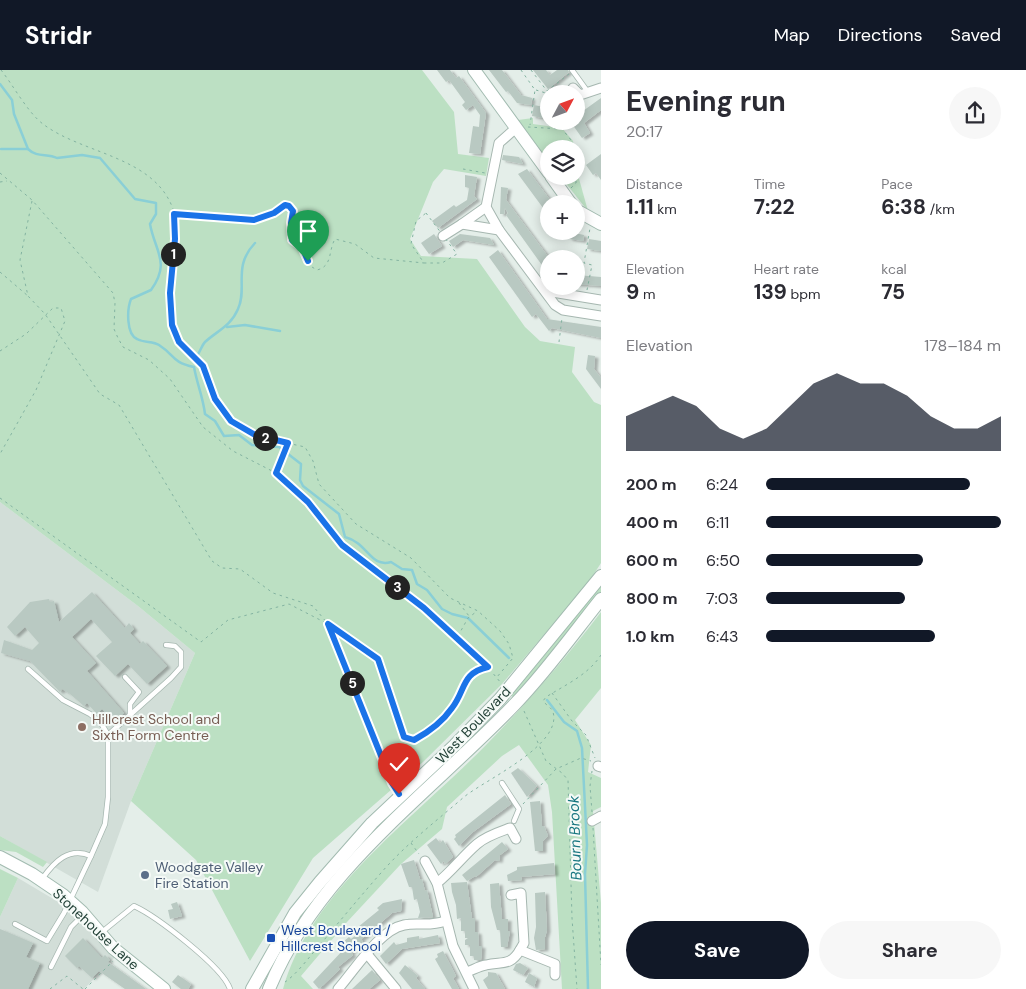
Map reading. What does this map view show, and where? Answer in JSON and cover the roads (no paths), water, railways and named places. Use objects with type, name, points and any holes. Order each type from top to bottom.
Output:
[{"type":"main road","points":[[474,70],[522,129],[540,158]]},
{"type":"main road","name":"West Boulevard","points":[[252,989],[295,913],[320,882],[372,824],[500,699],[601,576]]},
{"type":"main road","name":"West Boulevard","points":[[271,985],[285,956],[309,919],[349,868],[516,703],[601,599]]},
{"type":"main road","name":"Stonehouse Lane","points":[[0,856],[42,880],[69,900],[121,954],[164,989]]},
{"type":"street","points":[[585,94],[601,88]]},
{"type":"street","points":[[522,129],[499,143],[491,173],[486,207],[499,230],[540,283]]},
{"type":"street","points":[[443,236],[486,207]]},
{"type":"street","points":[[462,224],[499,230]]},
{"type":"street","points":[[548,295],[555,306],[563,310],[601,316]]},
{"type":"street","points":[[569,295],[601,300]]},
{"type":"street","points":[[592,821],[601,816]]},
{"type":"street","points":[[436,883],[451,871],[478,843],[512,824],[516,839]]},
{"type":"street","points":[[425,861],[436,883],[445,921],[454,946],[474,989]]},
{"type":"street","points":[[467,972],[487,964],[504,964],[517,956],[524,943],[521,893],[511,894]]},
{"type":"street","points":[[338,989],[386,934],[395,928],[406,924],[433,926],[445,921]]},
{"type":"street","points":[[520,950],[555,964],[555,975]]},
{"type":"street","points":[[368,954],[396,989]]},
{"type":"lane","points":[[573,70],[589,93]]},
{"type":"lane","points":[[108,735],[181,667],[181,652],[174,646],[166,645]]},
{"type":"lane","points":[[15,924],[47,941],[64,913],[105,824],[108,797],[108,735],[101,723],[90,714],[63,700],[28,670]]},
{"type":"lane","points":[[125,677],[139,692],[130,704],[130,715]]},
{"type":"lane","points":[[502,783],[519,809],[512,824]]},
{"type":"lane","points":[[42,880],[54,863],[71,853],[81,852],[91,856]]},
{"type":"lane","points":[[101,933],[134,906],[146,912],[195,949],[214,966],[230,989]]},
{"type":"lane","points":[[51,966],[71,927],[84,914]]},
{"type":"waterway","name":"Bourn Brook","points":[[0,84],[12,100],[14,114],[28,149],[31,152],[57,158],[82,155],[100,158],[135,199],[156,203],[156,214],[150,224],[160,257],[160,272],[151,290],[131,299],[128,321],[133,336],[137,339],[157,344],[177,361],[194,367],[205,414],[215,421],[224,436],[239,435],[252,445],[279,447],[301,464],[300,480],[303,486],[339,514],[345,537],[359,544],[378,561],[384,563],[391,562],[402,569],[412,570],[417,584],[427,590],[442,609],[468,618],[509,658]]},
{"type":"waterway","points":[[1,149],[28,149]]},
{"type":"waterway","points":[[197,356],[205,342],[228,324],[235,315],[241,301],[244,260],[255,243]]},
{"type":"waterway","points":[[227,327],[245,325],[280,331]]},
{"type":"waterway","name":"Bourn Brook","points":[[547,700],[564,722],[577,731],[582,748],[587,845],[585,874],[588,989]]},
{"type":"place","name":"Hillcrest School and Sixth Form Centre","points":[[82,727]]},
{"type":"place","name":"Woodgate Valley Fire Station","points":[[145,875]]},
{"type":"place","name":"West Boulevard / Hillcrest School","points":[[271,938]]}]
